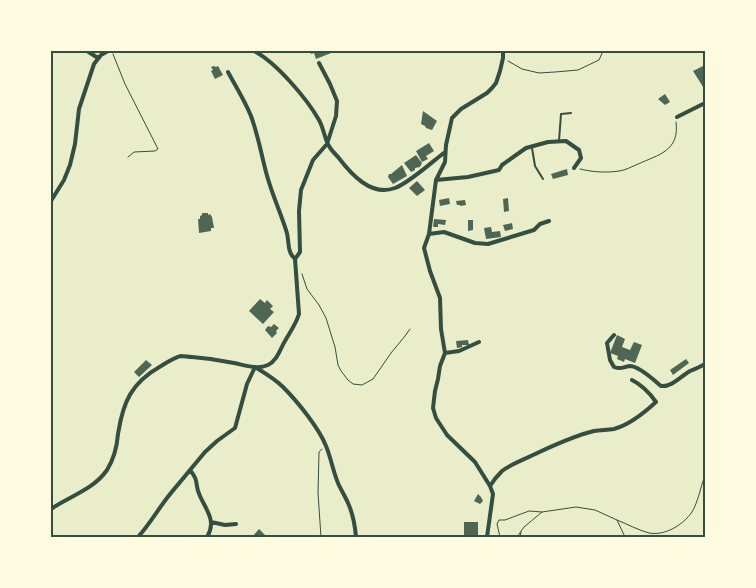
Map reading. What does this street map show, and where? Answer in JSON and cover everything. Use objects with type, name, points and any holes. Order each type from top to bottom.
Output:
[{"type":"street","points":[[87,51],[98,58]]},
{"type":"street","points":[[51,201],[64,180],[70,165],[75,144],[79,109],[94,64],[101,54],[108,51]]},
{"type":"street","points":[[254,51],[266,58],[298,90],[321,122],[327,144],[348,171],[363,183],[379,189],[388,190],[396,188],[445,152]]},
{"type":"street","points":[[487,537],[492,494],[490,486],[475,462],[447,435],[436,418],[433,408],[440,366],[445,353],[441,329],[440,298],[424,248],[428,234],[436,180],[445,162],[448,131],[452,118],[461,109],[487,93],[496,83],[503,51]]},
{"type":"street","points":[[51,509],[84,491],[107,469],[117,445],[122,412],[126,401],[144,377],[180,356],[255,367],[268,365],[274,360],[299,314],[295,259],[300,252],[298,211],[301,190],[313,160],[327,144],[336,116],[337,101],[319,63]]},
{"type":"street","points":[[228,72],[247,107],[254,126],[266,173],[287,231],[288,250],[295,259]]},
{"type":"street","points":[[677,117],[705,103]]},
{"type":"street","points":[[436,180],[468,177],[499,170],[502,165],[526,148],[559,141],[566,141],[579,150],[581,158],[574,168]]},
{"type":"street","points":[[428,234],[444,232],[475,243],[488,244],[534,230],[540,224],[549,221]]},
{"type":"street","points":[[614,335],[607,342],[610,360],[614,367],[620,369],[630,366],[639,368],[661,386],[671,384],[688,372],[705,364]]},
{"type":"street","points":[[445,353],[479,342]]},
{"type":"street","points":[[255,367],[284,388],[319,431],[355,524],[356,537]]},
{"type":"street","points":[[138,537],[205,452],[235,428],[247,384],[255,367]]},
{"type":"street","points":[[490,486],[503,470],[515,464],[567,440],[593,431],[613,429],[651,407],[656,402],[652,396],[641,385],[632,380]]},
{"type":"street","points":[[190,470],[197,478],[199,494],[210,516],[212,527],[207,537]]},
{"type":"street","points":[[211,522],[225,525],[236,524]]},
{"type":"lane","points":[[559,141],[561,114],[570,113]]},
{"type":"lane","points":[[532,146],[535,166],[543,179]]},
{"type":"path","points":[[112,51],[125,84],[158,149],[155,151],[134,152],[128,157]]},
{"type":"path","points":[[503,58],[522,69],[539,73],[554,72],[578,70],[599,60],[603,51]]},
{"type":"path","points":[[574,168],[593,172],[619,171],[652,159],[671,145],[676,136],[675,120],[677,117]]},
{"type":"path","points":[[295,266],[299,269],[307,289],[324,313],[335,347],[338,365],[353,384],[362,385],[373,379],[410,328]]},
{"type":"path","points":[[320,537],[319,452],[326,446]]},
{"type":"path","points":[[500,537],[497,524],[500,520],[505,520],[528,511],[542,512],[564,508],[595,510],[649,533],[670,531],[686,518],[692,510],[705,475]]},
{"type":"path","points":[[517,537],[524,527],[542,512]]},
{"type":"path","points":[[616,520],[625,537]]},
{"type":"path","points":[[520,537],[521,531]]},
{"type":"building","points":[[310,51],[330,51],[331,53],[316,59],[314,53],[311,54]]},
{"type":"building","points":[[705,65],[705,90],[693,71]]},
{"type":"building","points":[[218,66],[223,75],[215,79],[211,71],[213,70],[211,67]]},
{"type":"building","points":[[665,94],[670,102],[665,105],[658,99]]},
{"type":"building","points":[[423,111],[437,121],[432,130],[421,124]]},
{"type":"building","points":[[429,143],[434,151],[426,156],[428,159],[422,162],[416,151]]},
{"type":"building","points":[[416,155],[422,163],[420,167],[415,168],[411,172],[404,163]]},
{"type":"building","points":[[402,165],[407,176],[393,184],[388,177],[389,174]]},
{"type":"building","points":[[567,169],[568,175],[553,179],[551,174]]},
{"type":"building","points":[[417,181],[425,190],[417,196],[409,188]]},
{"type":"building","points":[[449,198],[450,204],[440,206],[439,200]]},
{"type":"building","points":[[508,198],[509,211],[504,212],[503,199]]},
{"type":"building","points":[[465,200],[466,205],[457,205],[456,201]]},
{"type":"building","points":[[202,213],[210,214],[214,228],[211,228],[211,231],[199,233],[198,219],[200,219]]},
{"type":"building","points":[[434,219],[446,220],[445,225],[438,224],[438,227],[433,227]]},
{"type":"building","points":[[468,220],[473,220],[473,230],[468,231]]},
{"type":"building","points":[[512,223],[513,229],[505,231],[503,225]]},
{"type":"building","points":[[491,227],[492,232],[500,231],[501,237],[486,239],[484,228]]},
{"type":"building","points":[[260,299],[265,303],[267,300],[273,306],[270,309],[274,312],[263,324],[249,311]]},
{"type":"building","points":[[274,324],[279,328],[272,338],[265,330],[268,326],[271,327]]},
{"type":"building","points":[[617,335],[625,339],[622,347],[630,350],[634,342],[642,345],[635,363],[625,359],[624,362],[617,359],[618,356],[610,353]]},
{"type":"building","points":[[468,340],[469,345],[462,345],[462,347],[457,348],[456,341]]},
{"type":"building","points":[[686,359],[689,363],[673,375],[670,370]]},
{"type":"building","points":[[146,360],[152,365],[139,377],[134,372]]},
{"type":"building","points":[[478,494],[483,501],[480,504],[474,501]]},
{"type":"building","points":[[464,522],[478,522],[478,535],[464,535]]},
{"type":"building","points":[[259,529],[267,537],[253,536]]}]
